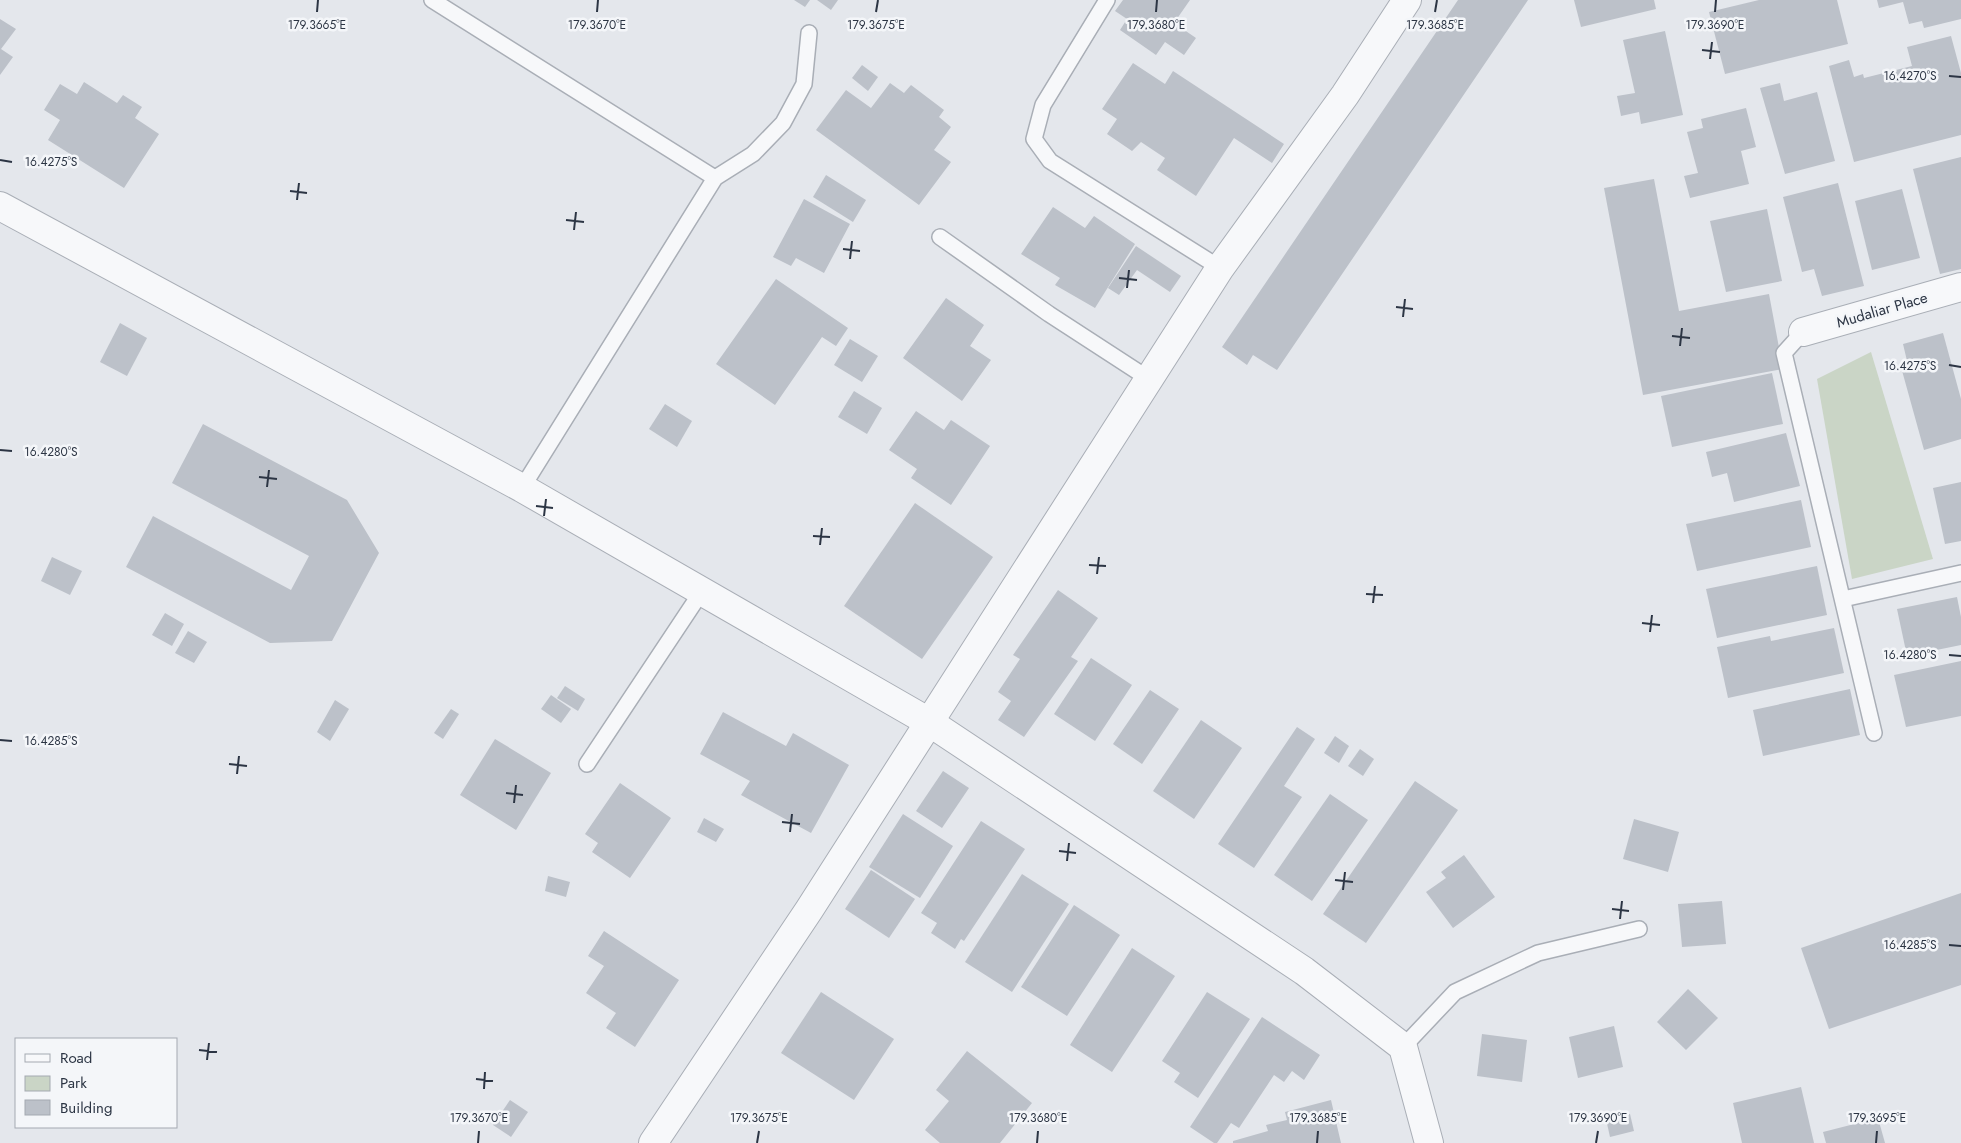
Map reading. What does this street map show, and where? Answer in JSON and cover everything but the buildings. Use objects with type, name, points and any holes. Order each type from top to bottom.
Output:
[{"type":"street","points":[[653,1143],[809,910],[1220,268],[1345,95],[1407,0]]},
{"type":"street","points":[[0,206],[522,488],[929,722],[1304,971],[1403,1047],[1429,1143]]},
{"type":"street","name":"Mudaliar Place","points":[[1803,332],[1961,287]]},
{"type":"lane","points":[[432,0],[715,178]]},
{"type":"lane","points":[[1107,0],[1043,106],[1034,139],[1050,161],[1220,268]]},
{"type":"lane","points":[[522,488],[715,178],[754,154],[783,123],[804,84],[809,33]]},
{"type":"lane","points":[[940,237],[1049,314],[1149,378]]},
{"type":"lane","points":[[1803,332],[1784,353],[1844,599],[1874,733]]},
{"type":"lane","points":[[1844,599],[1961,573]]},
{"type":"lane","points":[[586,764],[702,591]]},
{"type":"lane","points":[[1403,1047],[1456,992],[1538,953],[1639,930]]},
{"type":"green space","points":[[1871,352],[1933,559],[1852,579],[1817,379]]}]
